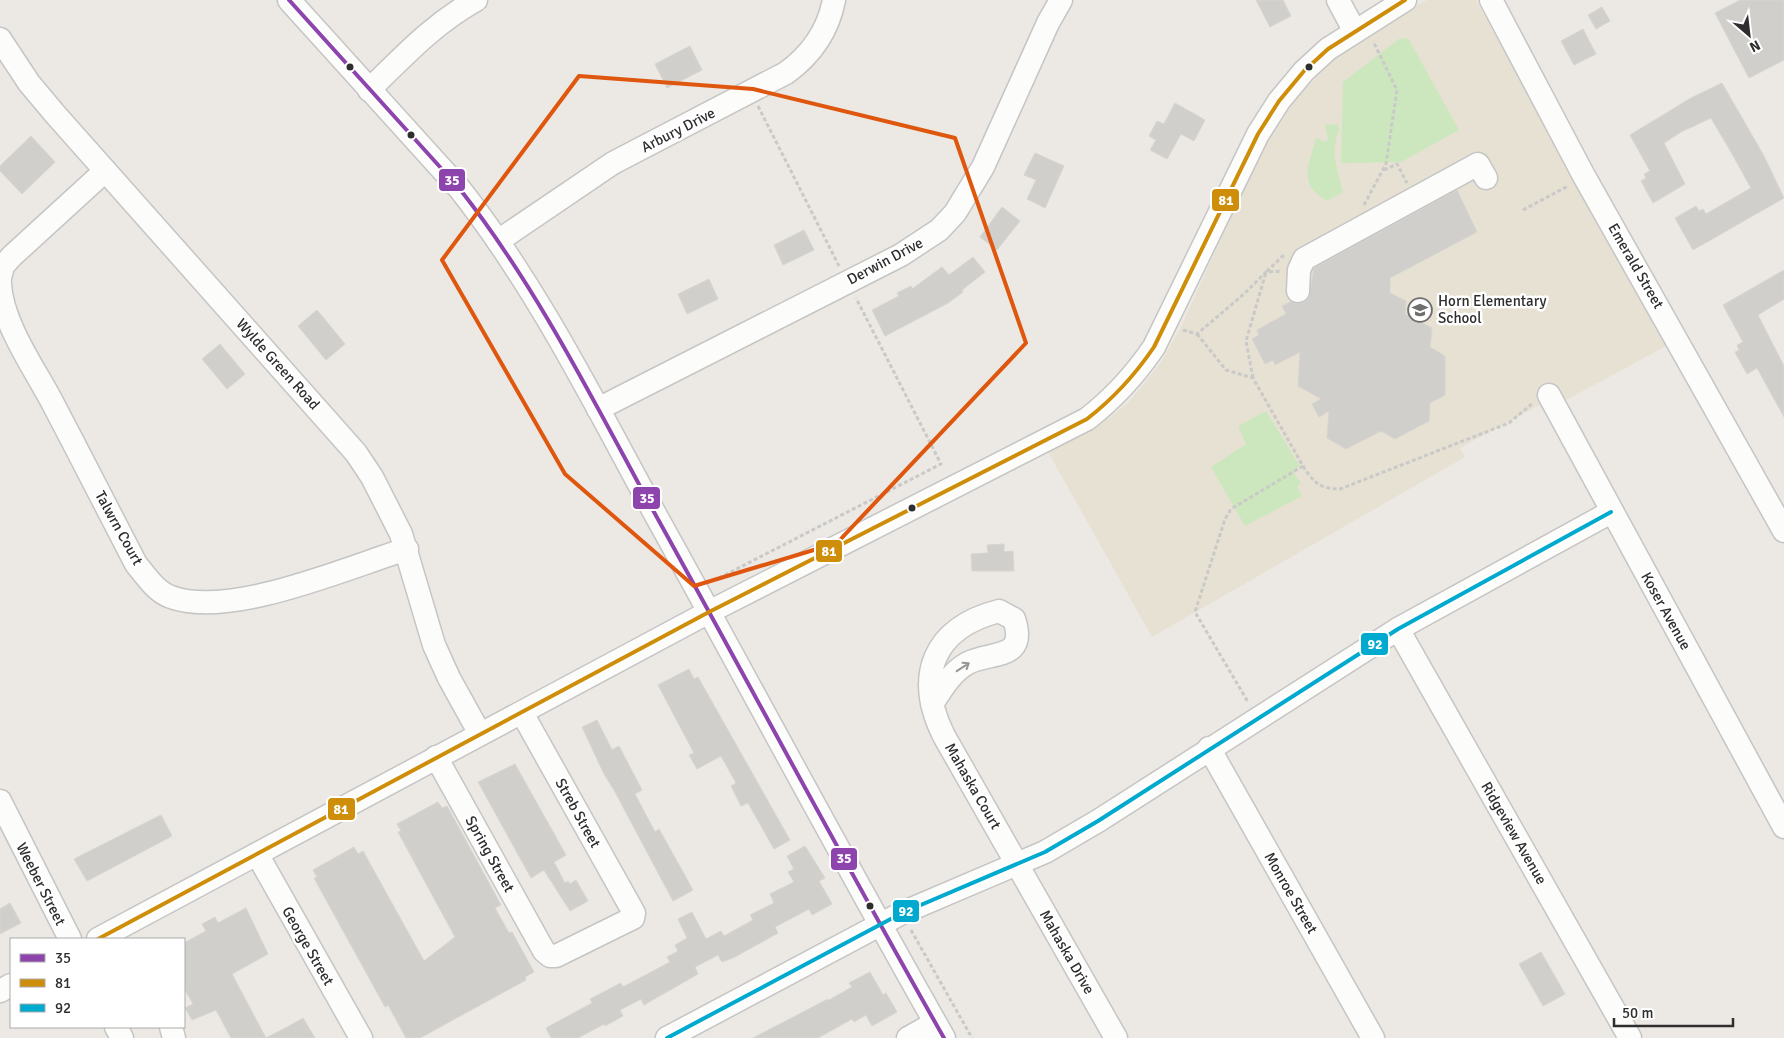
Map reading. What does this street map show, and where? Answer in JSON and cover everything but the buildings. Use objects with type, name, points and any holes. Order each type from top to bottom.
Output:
[{"type":"street","points":[[289,0],[459,188],[498,241],[522,278],[598,409],[879,924],[939,1030],[908,1038]]},
{"type":"street","points":[[369,90],[448,16],[476,0]]},
{"type":"street","name":"Arbury Drive","points":[[498,241],[613,163],[786,73],[802,62],[825,28],[834,0]]},
{"type":"street","name":"Derwin Drive","points":[[598,409],[901,254],[939,230],[955,213],[983,167],[1048,23],[1061,0]]},
{"type":"street","points":[[1338,0],[1362,34]]},
{"type":"street","points":[[100,938],[710,612],[1087,419],[1105,405],[1137,372],[1154,346],[1258,134],[1279,101],[1322,54],[1362,34],[1405,0]]},
{"type":"street","name":"Emerald Street","points":[[1491,0],[1584,176],[1784,531]]},
{"type":"street","name":"Wylde Green Road","points":[[0,39],[29,83],[356,453],[392,513],[407,549],[434,644],[449,678],[480,734]]},
{"type":"street","points":[[1298,280],[1304,258],[1478,164],[1486,178]]},
{"type":"street","points":[[0,278],[3,266],[12,256],[105,171]]},
{"type":"street","name":"Talwrn Court","points":[[0,284],[1,296],[15,331],[136,564],[155,587],[169,597],[188,602],[210,602],[258,595],[306,583],[407,549]]},
{"type":"street","name":"Koser Avenue","points":[[1549,395],[1784,827]]},
{"type":"street","points":[[667,1038],[879,924],[925,902],[1018,865],[1072,837],[1398,629],[1611,512]]},
{"type":"street","name":"Ridgeview Avenue","points":[[1398,629],[1630,1038]]},
{"type":"street","name":"Mahaska Court","points":[[932,704],[936,720],[944,736],[1018,865]]},
{"type":"street","name":"Streb Street","points":[[522,713],[634,913],[633,918],[556,956],[550,956],[544,951]]},
{"type":"street","name":"Monroe Street","points":[[1209,748],[1373,1038]]},
{"type":"street","name":"Spring Street","points":[[436,757],[544,951]]},
{"type":"street","name":"Weeber Street","points":[[0,802],[69,938]]},
{"type":"street","name":"George Street","points":[[257,854],[361,1038]]},
{"type":"street","name":"Mahaska Drive","points":[[1018,865],[1116,1038]]},
{"type":"path","points":[[1361,210],[1386,164],[1397,90],[1362,34]]},
{"type":"path","points":[[756,104],[841,269]]},
{"type":"path","points":[[1523,210],[1568,186]]},
{"type":"path","points":[[1197,334],[1244,294],[1266,272],[1298,280]]},
{"type":"path","points":[[719,578],[941,464],[853,292]]},
{"type":"path","points":[[1182,330],[1197,334],[1226,370],[1253,378],[1302,466],[1315,483],[1326,489],[1340,489],[1509,423],[1537,399],[1549,395]]},
{"type":"path","points":[[1248,702],[1195,612],[1225,519],[1231,509],[1302,466]]},
{"type":"path","points":[[906,923],[972,1038]]},
{"type":"highlighted area","points":[[579,76],[753,89],[955,138],[1026,343],[837,543],[694,586],[565,474],[442,260]]},
{"type":"shaded area","name":"Horn Elementary School","points":[[1427,0],[1476,0],[1670,344],[1544,412],[1539,405],[1460,448],[1465,457],[1152,637],[1048,452],[1109,418],[1128,403],[1159,365],[1181,327],[1260,152],[1296,98],[1343,51],[1379,26]]},
{"type":"green space","points":[[1408,38],[1459,130],[1401,162],[1341,163],[1343,82],[1399,39]]},
{"type":"green space","points":[[1337,124],[1340,129],[1335,144],[1335,152],[1343,192],[1327,201],[1318,195],[1308,181],[1308,166],[1316,138],[1325,142],[1328,140],[1325,125]]},
{"type":"green space","points":[[1266,411],[1299,465],[1294,474],[1301,483],[1297,487],[1302,496],[1245,526],[1211,467],[1246,444],[1238,426]]},
{"type":"transit line","name":"35","points":[[289,0],[459,188],[514,265],[586,387],[944,1038]]},
{"type":"transit line","name":"81","points":[[100,938],[709,612],[1087,419],[1124,386],[1154,347],[1258,134],[1279,101],[1304,71],[1328,49],[1405,0]]},
{"type":"transit line","name":"92","points":[[667,1038],[902,913],[1045,852],[1098,821],[1398,629],[1611,512]]},
{"type":"place","name":"Horn Elementary School","points":[[1420,310]]}]
